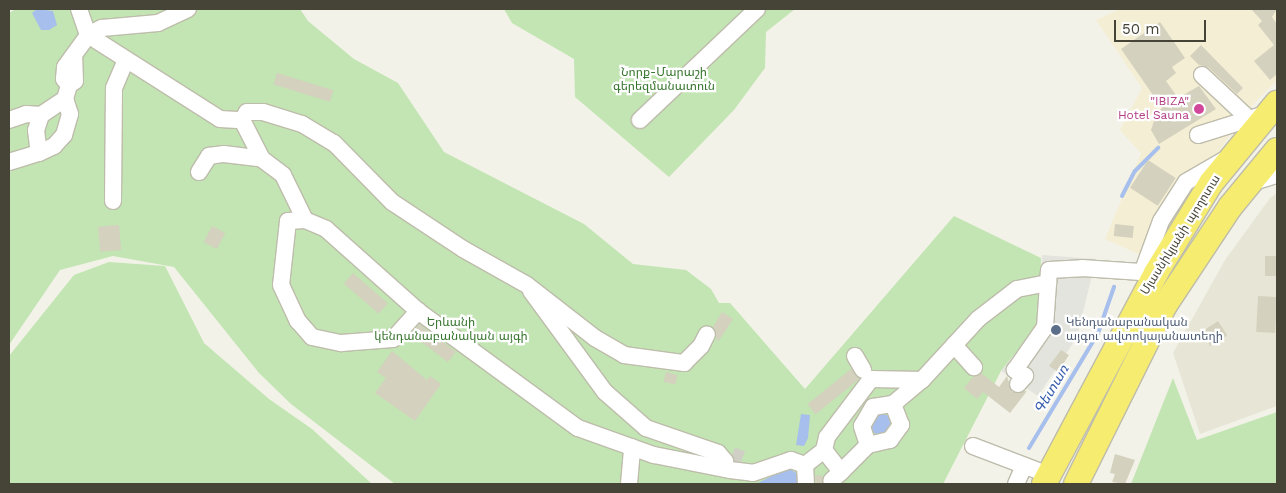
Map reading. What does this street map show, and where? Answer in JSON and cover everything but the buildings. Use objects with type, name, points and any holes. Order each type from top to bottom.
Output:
[{"type":"highway","name":"Մյասնիկյանի պողոտա","points":[[1046,480],[1149,273],[1263,112]]},
{"type":"highway","name":"Մյասնիկյանի պողոտա","points":[[1076,484],[1165,305],[1230,208],[1277,150]]},
{"type":"street","points":[[79,9],[88,35],[220,119],[242,120]]},
{"type":"street","points":[[9,162],[39,153],[54,146],[64,135],[70,114],[64,79],[65,67],[74,58],[78,46],[88,35],[102,28],[158,23],[188,9]]},
{"type":"street","points":[[640,120],[757,9]]},
{"type":"street","points":[[113,200],[114,88],[126,60]]},
{"type":"street","points":[[1202,75],[1263,112]]},
{"type":"street","points":[[39,153],[36,130],[41,115],[67,92]]},
{"type":"street","points":[[242,120],[247,112],[263,112],[302,124],[334,142],[392,202],[463,249],[527,285],[595,338],[624,355],[684,363],[702,346],[707,334]]},
{"type":"street","points":[[1198,135],[1263,112]]},
{"type":"street","points":[[9,120],[26,114],[41,115]]},
{"type":"street","points":[[242,120],[262,159],[283,176],[305,220]]},
{"type":"street","points":[[199,172],[209,156],[224,154],[262,159]]},
{"type":"street","points":[[1250,183],[1277,175]]},
{"type":"street","points":[[418,311],[393,339],[341,343],[312,337],[298,321],[281,285],[288,221],[305,220],[326,229],[418,311],[578,428],[654,454],[753,474],[783,462],[802,463],[824,447],[846,404],[865,374]]},
{"type":"street","points":[[1018,384],[1025,376],[1015,370],[1044,327],[1049,270],[1082,268],[1149,273]]},
{"type":"street","points":[[868,445],[862,426],[873,407],[893,404],[922,380],[978,319],[1017,289],[1048,283]]},
{"type":"street","points":[[527,285],[605,392],[646,428],[725,456],[654,454]]},
{"type":"street","points":[[954,345],[974,368]]},
{"type":"street","points":[[855,356],[865,374]]},
{"type":"street","points":[[865,374],[922,380]]},
{"type":"street","points":[[846,404],[867,417]]},
{"type":"street","points":[[824,447],[836,477],[868,445],[890,440],[901,425],[893,404]]},
{"type":"street","points":[[973,446],[1024,466],[1046,480]]},
{"type":"street","points":[[629,484],[632,447]]},
{"type":"street","points":[[802,463],[806,484]]},
{"type":"street","points":[[1016,484],[1024,466]]},
{"type":"shaded area","points":[[1120,9],[1277,9],[1277,80],[1247,111],[1145,257],[1105,239],[1141,153],[1120,130],[1142,88],[1096,20]]},
{"type":"shaded area","points":[[1277,193],[1277,406],[1200,434],[1173,353],[1225,260],[1270,198]]},
{"type":"shaded area","name":"Կենդանաբանական այգու ավտոկայանատեղի","points":[[1042,255],[1096,259],[1077,337],[1038,396],[1001,371],[1039,324]]},
{"type":"green space","name":"Երևանի կենդանաբանական այգի","points":[[16,9],[300,9],[308,21],[354,59],[398,83],[444,152],[584,224],[633,264],[686,270],[711,289],[719,303],[730,303],[805,389],[954,216],[1041,258],[1039,324],[1001,371],[943,484],[395,484],[291,404],[259,373],[174,267],[113,256],[60,270],[9,345],[9,13]]},
{"type":"green space","name":"Նորք-Մարաշի գերեզմանատուն","points":[[504,9],[795,9],[766,32],[765,68],[734,110],[669,177],[575,97],[574,59],[512,23]]},
{"type":"green space","points":[[109,262],[165,266],[204,343],[269,399],[312,429],[372,484],[9,484],[9,356],[74,275]]},
{"type":"green space","points":[[1173,378],[1197,440],[1277,412],[1277,484],[1131,484]]},
{"type":"water","points":[[37,9],[53,11],[57,25],[49,30],[41,30],[32,13]]},
{"type":"water","points":[[801,414],[810,415],[808,438],[804,446],[796,445]]},
{"type":"water","points":[[882,414],[890,417],[893,425],[890,433],[882,436],[874,433],[871,425],[874,417]]},
{"type":"water","points":[[785,466],[801,476],[801,484],[756,484],[782,471]]},
{"type":"waterway","name":"Գետառ","points":[[1122,196],[1135,171],[1158,148]]},
{"type":"waterway","name":"Գետառ","points":[[1029,448],[1098,333],[1114,287]]},
{"type":"tunnel","points":[[732,455],[742,459]]},
{"type":"place","name":"\"IBIZA\" Hotel Sauna","points":[[1199,109]]},
{"type":"place","name":"Կենդանաբանական այգու ավտոկայանատեղի","points":[[1056,330]]}]
